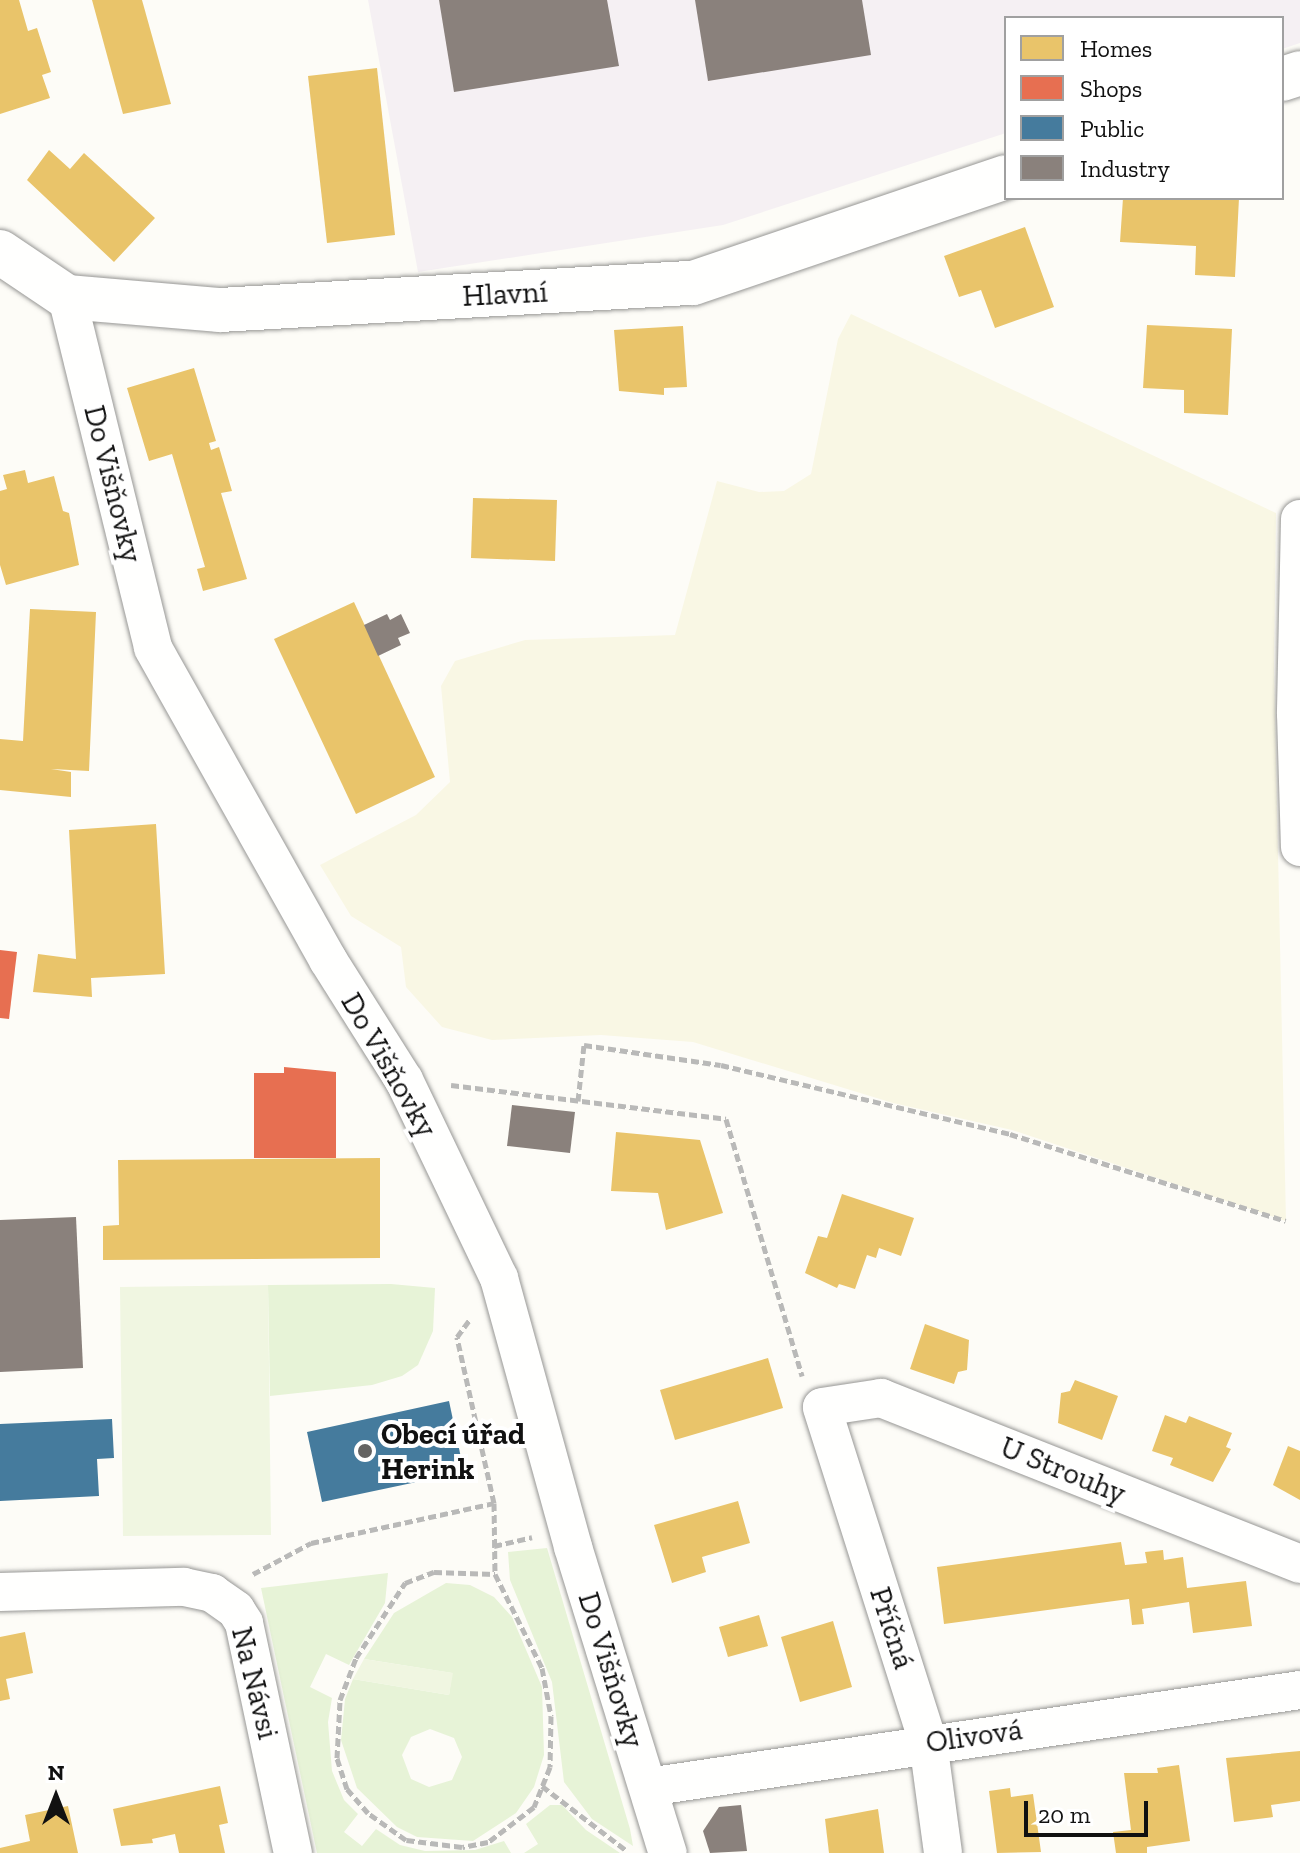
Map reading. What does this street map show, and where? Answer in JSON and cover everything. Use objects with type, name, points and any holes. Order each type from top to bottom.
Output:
[{"type":"street","name":"Hlavní","points":[[0,252],[67,297],[220,310],[693,283],[1004,178]]},
{"type":"street","name":"Do Višňovky","points":[[67,297],[153,648],[328,960],[404,1080],[499,1278],[573,1547],[668,1853]]},
{"type":"street","points":[[1300,519],[1296,714],[1300,847]]},
{"type":"street","name":"U Strouhy","points":[[822,1407],[881,1398],[1300,1564]]},
{"type":"street","name":"Příčná","points":[[822,1407],[928,1742],[943,1853]]},
{"type":"street","name":"Na Návsi","points":[[0,1592],[184,1587],[212,1593],[244,1623],[293,1853]]},
{"type":"street","name":"Olivová","points":[[648,1787],[928,1742],[1300,1690]]},
{"type":"path","points":[[578,1101],[584,1045],[721,1065],[1010,1134],[1286,1221]]},
{"type":"path","points":[[404,1080],[726,1119],[800,1373],[822,1407]]},
{"type":"path","points":[[495,1574],[434,1572],[405,1583],[356,1658],[340,1700],[337,1758],[347,1789],[368,1813],[406,1840],[432,1846],[462,1847],[509,1831],[534,1807],[550,1767],[551,1716],[542,1668],[495,1574],[494,1503],[457,1337],[499,1278]]},
{"type":"path","points":[[212,1593],[311,1543],[494,1503]]},
{"type":"path","points":[[542,1786],[632,1853]]},
{"type":"shaded area","points":[[368,0],[1300,0],[1300,43],[1284,48],[1284,16],[1004,16],[1004,134],[723,225],[418,272]]},
{"type":"shaded area","points":[[851,314],[1276,513],[1274,667],[1286,1221],[1012,1130],[893,1103],[693,1042],[601,1035],[492,1040],[442,1027],[406,987],[401,947],[351,916],[320,865],[416,815],[450,782],[441,686],[455,661],[525,640],[675,635],[717,481],[759,492],[784,491],[811,474],[838,339]]},
{"type":"green space","points":[[391,1284],[435,1288],[433,1331],[418,1365],[402,1376],[372,1385],[270,1396],[268,1285]]},
{"type":"green space","points":[[268,1285],[271,1535],[123,1536],[120,1287]]},
{"type":"green space","points":[[547,1548],[633,1846],[592,1819],[564,1782],[552,1682],[510,1580],[508,1552]]},
{"type":"green space","points":[[388,1573],[385,1603],[349,1665],[326,1654],[310,1687],[332,1698],[328,1722],[332,1771],[344,1800],[358,1814],[344,1832],[362,1846],[376,1829],[400,1845],[425,1851],[475,1850],[504,1841],[511,1853],[317,1853],[261,1588]]},
{"type":"green space","points":[[446,1583],[470,1585],[494,1597],[512,1617],[542,1687],[544,1755],[534,1787],[516,1813],[473,1841],[417,1837],[397,1827],[357,1788],[341,1740],[345,1699],[353,1679],[449,1695],[452,1673],[364,1659],[394,1613]],"holes":[[[430,1729],[454,1738],[462,1757],[452,1780],[429,1787],[411,1779],[402,1755],[411,1737]]]},
{"type":"green space","points":[[364,1659],[453,1673],[449,1695],[353,1679]]},
{"type":"green space","points":[[550,1805],[562,1805],[586,1830],[620,1853],[524,1853],[538,1844],[526,1824]]},
{"type":"building: Homes","points":[[0,0],[19,0],[28,31],[37,28],[51,72],[42,75],[50,98],[0,114]]},
{"type":"building: Homes","points":[[92,0],[142,0],[171,104],[123,114]]},
{"type":"building: Homes","points":[[377,68],[395,235],[327,243],[308,76]]},
{"type":"building: Homes","points":[[49,150],[70,169],[84,153],[155,218],[114,262],[27,180]]},
{"type":"building: Homes","points":[[1123,200],[1239,200],[1235,277],[1195,275],[1196,246],[1120,242]]},
{"type":"building: Homes","points":[[1025,227],[1054,307],[995,328],[981,290],[959,297],[944,256]]},
{"type":"building: Homes","points":[[1147,325],[1232,329],[1228,415],[1184,413],[1184,390],[1143,388]]},
{"type":"building: Homes","points":[[683,326],[687,387],[664,388],[664,395],[619,391],[614,330]]},
{"type":"building: Homes","points":[[194,368],[216,441],[209,443],[211,450],[219,447],[232,491],[221,493],[247,579],[203,591],[197,569],[205,567],[172,454],[149,461],[127,388]]},
{"type":"building: Homes","points":[[25,470],[28,483],[54,476],[63,511],[69,513],[79,565],[6,585],[0,565],[0,491],[7,489],[3,475]]},
{"type":"building: Homes","points":[[473,498],[557,500],[555,561],[471,558]]},
{"type":"building: Homes","points":[[354,602],[435,777],[356,814],[274,639]]},
{"type":"building: Homes","points":[[30,609],[96,612],[89,771],[51,769],[71,772],[71,797],[0,790],[0,739],[23,741]]},
{"type":"building: Homes","points":[[156,824],[165,974],[91,978],[92,997],[33,992],[38,954],[76,959],[69,830]]},
{"type":"building: Homes","points":[[616,1132],[700,1140],[723,1213],[666,1230],[658,1193],[611,1191]]},
{"type":"building: Homes","points":[[380,1158],[380,1258],[103,1260],[103,1226],[119,1225],[118,1160]]},
{"type":"building: Homes","points":[[842,1194],[914,1218],[901,1256],[879,1248],[876,1258],[867,1255],[855,1289],[839,1284],[837,1288],[805,1273],[818,1236],[827,1238]]},
{"type":"building: Homes","points":[[925,1324],[969,1340],[967,1370],[958,1372],[954,1384],[910,1369]]},
{"type":"building: Homes","points":[[768,1358],[783,1408],[675,1440],[660,1390]]},
{"type":"building: Homes","points":[[1075,1380],[1118,1396],[1102,1440],[1058,1423],[1061,1393],[1070,1391]]},
{"type":"building: Homes","points":[[1165,1415],[1186,1423],[1189,1416],[1232,1433],[1226,1447],[1231,1449],[1213,1482],[1170,1465],[1173,1458],[1152,1451]]},
{"type":"building: Homes","points":[[1288,1446],[1300,1451],[1300,1500],[1273,1485]]},
{"type":"building: Homes","points":[[738,1501],[750,1543],[702,1557],[706,1572],[672,1583],[654,1525]]},
{"type":"building: Homes","points":[[1121,1542],[1125,1565],[1147,1563],[1145,1552],[1163,1550],[1164,1560],[1183,1557],[1187,1588],[1246,1581],[1252,1626],[1193,1633],[1189,1602],[1142,1609],[1144,1624],[1132,1625],[1129,1599],[944,1624],[937,1567]]},
{"type":"building: Homes","points":[[759,1615],[768,1646],[728,1657],[719,1627]]},
{"type":"building: Homes","points":[[833,1621],[852,1687],[800,1702],[781,1637]]},
{"type":"building: Homes","points":[[25,1632],[33,1673],[6,1679],[10,1699],[0,1701],[0,1637]]},
{"type":"building: Homes","points":[[1300,1751],[1300,1801],[1271,1805],[1273,1817],[1234,1822],[1226,1758]]},
{"type":"building: Homes","points":[[1179,1765],[1190,1841],[1147,1847],[1147,1853],[1116,1853],[1113,1832],[1131,1830],[1124,1773],[1158,1773],[1157,1768]]},
{"type":"building: Homes","points":[[220,1786],[228,1823],[219,1825],[225,1853],[179,1853],[175,1834],[152,1839],[153,1843],[121,1846],[113,1809]]},
{"type":"building: Homes","points":[[1010,1788],[1011,1797],[1033,1794],[1041,1852],[997,1853],[989,1791]]},
{"type":"building: Homes","points":[[68,1806],[78,1853],[0,1853],[0,1848],[30,1841],[25,1815]]},
{"type":"building: Homes","points":[[878,1809],[884,1853],[829,1853],[825,1819]]},
{"type":"building: Shops","points":[[0,950],[17,952],[9,1019],[0,1018]]},
{"type":"building: Shops","points":[[284,1067],[336,1072],[336,1158],[254,1158],[254,1073],[284,1073]]},
{"type":"building: Public","points":[[449,1401],[464,1472],[322,1502],[307,1432]]},
{"type":"building: Public","points":[[112,1419],[114,1458],[97,1459],[99,1496],[0,1501],[0,1424]]},
{"type":"building: Industry","points":[[439,0],[607,0],[619,66],[454,92]]},
{"type":"building: Industry","points":[[695,0],[862,0],[871,55],[708,81]]},
{"type":"building: Industry","points":[[387,614],[390,620],[401,614],[410,633],[398,638],[401,645],[378,656],[364,625]]},
{"type":"building: Industry","points":[[512,1105],[575,1112],[570,1153],[507,1146]]},
{"type":"building: Industry","points":[[76,1217],[83,1368],[0,1372],[0,1220]]},
{"type":"building: Industry","points":[[741,1805],[747,1851],[710,1853],[703,1831],[719,1807]]},
{"type":"place","name":"Obecí úřad Herink","points":[[365,1451]]}]
